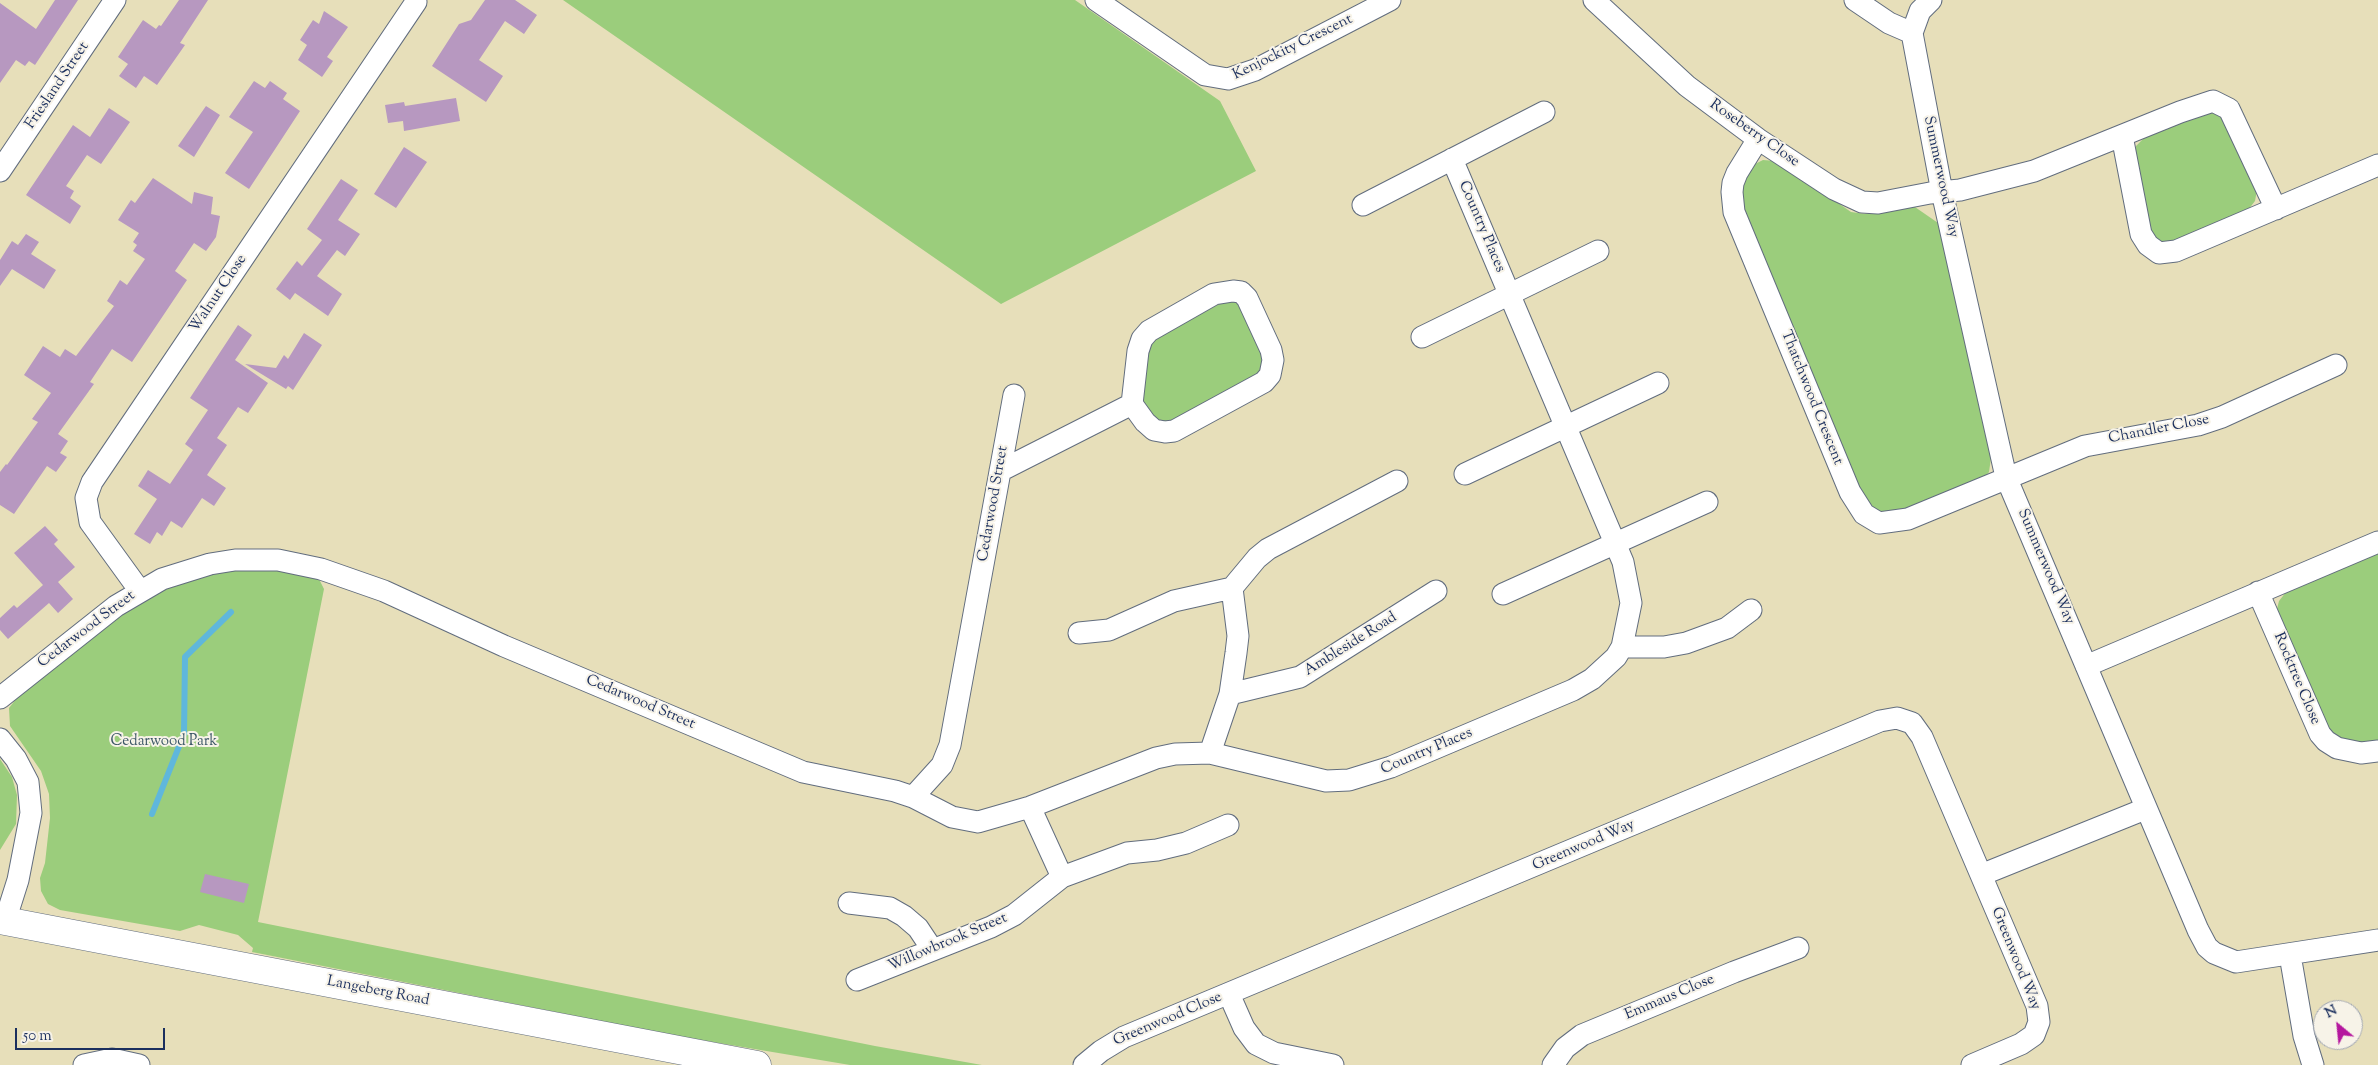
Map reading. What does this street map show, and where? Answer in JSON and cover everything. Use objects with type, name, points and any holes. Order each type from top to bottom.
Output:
[{"type":"main road","name":"Langeberg Road","points":[[3,920],[756,1065]]},
{"type":"street","name":"Friesland Street","points":[[0,171],[115,0]]},
{"type":"street","name":"Kenjockity Crescent","points":[[1096,0],[1205,76],[1228,80],[1255,70],[1390,0]]},
{"type":"street","name":"Roseberry Close","points":[[1594,0],[1687,86],[1758,139],[1834,189],[1862,202],[1878,203],[1960,190],[2034,171],[2208,102],[2221,103],[2229,109],[2276,209]]},
{"type":"street","points":[[1855,0],[1889,23],[1912,33],[1920,11],[1931,0]]},
{"type":"street","name":"Walnut Close","points":[[140,590],[90,522],[86,498],[92,482],[416,2]]},
{"type":"street","name":"Summerwood Way","points":[[1912,33],[1942,192],[2006,476],[2145,809],[2207,947],[2221,957],[2236,962],[2378,940]]},
{"type":"street","points":[[1363,205],[1544,112]]},
{"type":"street","points":[[2122,136],[2138,225],[2144,240],[2156,251],[2167,253],[2176,251],[2378,165]]},
{"type":"street","name":"Thatchwood Crescent","points":[[1758,139],[1733,183],[1734,212],[1857,506],[1864,514],[1880,523],[1896,522],[1946,503],[2006,476]]},
{"type":"street","name":"Country Places","points":[[913,797],[952,817],[978,822],[991,820],[1030,807],[1156,758],[1175,754],[1210,753],[1326,781],[1367,776],[1573,690],[1605,668],[1622,647],[1631,602],[1627,578],[1615,543],[1452,159]]},
{"type":"street","points":[[1422,337],[1598,250]]},
{"type":"street","points":[[1233,291],[1241,292],[1247,298],[1271,350],[1273,360],[1270,375],[1264,382],[1174,431],[1154,430],[1144,422],[1132,404],[1138,351],[1142,340],[1149,331],[1214,294],[1233,291]]},
{"type":"street","name":"Chandler Close","points":[[2006,476],[2085,446],[2198,425],[2242,409],[2336,365]]},
{"type":"street","points":[[1465,474],[1658,384]]},
{"type":"street","name":"Cedarwood Street","points":[[0,698],[116,606],[140,590],[186,570],[235,560],[278,560],[321,569],[384,591],[504,646],[803,772],[895,791],[913,797],[942,765],[950,745],[1014,396]]},
{"type":"street","points":[[1000,471],[1132,404]]},
{"type":"street","points":[[1079,633],[1109,630],[1174,601],[1232,588],[1257,558],[1268,549],[1398,481]]},
{"type":"street","points":[[1503,594],[1707,502]]},
{"type":"street","points":[[2086,666],[2378,542]]},
{"type":"street","points":[[1210,753],[1230,694],[1238,636],[1232,588]]},
{"type":"street","name":"Ambleside Road","points":[[1230,694],[1283,682],[1306,674],[1436,591]]},
{"type":"street","name":"Rocktree Close","points":[[2258,592],[2320,734],[2326,741],[2337,748],[2361,753],[2378,751]]},
{"type":"street","points":[[1622,647],[1664,647],[1686,643],[1727,628],[1751,610]]},
{"type":"street","name":"Greenwood Way","points":[[1229,994],[1890,718],[1904,720],[1918,729],[2037,1006],[2039,1022],[2034,1035],[2021,1044],[1972,1065]]},
{"type":"street","points":[[0,738],[16,760],[28,782],[31,813],[18,880],[3,920]]},
{"type":"street","points":[[1030,807],[1062,877]]},
{"type":"street","points":[[1982,875],[2145,809]]},
{"type":"street","name":"Willowbrook Street","points":[[857,980],[991,927],[1014,915],[1062,877],[1127,853],[1157,850],[1186,843],[1228,825]]},
{"type":"street","points":[[849,903],[890,908],[918,928],[932,949]]},
{"type":"street","name":"Emmaus Close","points":[[1554,1065],[1565,1048],[1582,1035],[1734,972],[1798,948]]},
{"type":"street","points":[[2290,955],[2304,1036],[2313,1065]]},
{"type":"street","points":[[1229,994],[1244,1028],[1256,1044],[1287,1056],[1333,1065]]},
{"type":"street","name":"Greenwood Close","points":[[1084,1065],[1101,1051],[1124,1037],[1229,994]]},
{"type":"street","points":[[84,1065],[112,1059],[139,1065]]},
{"type":"green space","points":[[563,0],[1075,0],[1220,101],[1256,171],[1001,304]]},
{"type":"green space","points":[[2202,111],[2218,111],[2257,190],[2255,201],[2248,210],[2171,244],[2153,240],[2134,153],[2136,146],[2146,136]]},
{"type":"green space","points":[[1763,160],[1782,164],[1851,212],[1865,214],[1912,205],[1941,225],[1991,458],[1989,472],[1985,477],[1893,517],[1869,510],[1741,208],[1742,184],[1753,165]]},
{"type":"green space","points":[[1229,299],[1242,304],[1265,359],[1265,369],[1170,425],[1152,422],[1139,394],[1148,341]]},
{"type":"green space","points":[[2378,552],[2378,743],[2361,746],[2333,737],[2278,617],[2277,609],[2279,601],[2286,592]]},
{"type":"green space","name":"Cedarwood Park","points":[[266,570],[293,572],[319,579],[324,589],[258,922],[875,1046],[982,1065],[850,1065],[677,1036],[252,952],[253,948],[238,935],[199,925],[180,931],[60,910],[48,904],[41,891],[40,878],[45,863],[50,818],[49,794],[41,771],[10,726],[9,708],[20,694],[130,608],[156,593],[188,580],[228,571]]},
{"type":"green space","points":[[0,759],[12,777],[17,795],[16,824],[0,850]]},
{"type":"building","points":[[55,0],[78,0],[35,65],[29,61],[25,66],[16,60],[0,83],[0,3],[36,29]]},
{"type":"building","points":[[179,0],[208,0],[180,43],[185,45],[157,85],[144,76],[136,88],[119,76],[128,64],[118,57],[143,20],[156,29],[159,25],[161,26]]},
{"type":"building","points":[[485,0],[515,0],[537,15],[524,34],[505,21],[479,60],[503,76],[486,102],[432,66],[459,24],[471,20]]},
{"type":"building","points":[[324,11],[348,27],[327,57],[333,61],[322,77],[298,60],[307,45],[300,40],[313,20],[319,24]]},
{"type":"building","points":[[254,81],[265,88],[270,81],[287,93],[283,99],[300,111],[249,189],[225,173],[253,132],[229,117]]},
{"type":"building","points":[[456,98],[460,121],[404,131],[403,121],[388,123],[385,105],[404,102],[405,106]]},
{"type":"building","points":[[206,106],[220,115],[194,157],[178,146]]},
{"type":"building","points":[[109,108],[130,122],[101,164],[87,155],[66,186],[74,191],[70,198],[81,206],[70,224],[26,195],[73,125],[90,137]]},
{"type":"building","points":[[404,147],[427,162],[396,208],[374,194]]},
{"type":"building","points":[[153,178],[192,204],[194,192],[213,197],[211,214],[220,216],[216,237],[206,251],[194,243],[175,271],[187,280],[132,362],[112,349],[90,382],[94,384],[58,434],[68,441],[60,453],[67,457],[56,472],[47,466],[14,514],[0,505],[0,472],[38,422],[32,419],[51,393],[24,375],[43,346],[60,357],[65,349],[76,356],[114,306],[107,301],[120,280],[127,285],[145,259],[133,251],[137,245],[133,242],[139,233],[118,220],[131,200],[135,203]]},
{"type":"building","points":[[341,179],[358,190],[338,220],[360,234],[345,256],[337,250],[317,276],[342,294],[328,316],[295,293],[290,300],[276,289],[297,261],[302,266],[322,240],[307,229]]},
{"type":"building","points":[[26,234],[39,242],[31,254],[56,270],[44,289],[12,269],[0,286],[0,260],[12,241],[18,245]]},
{"type":"building","points":[[238,325],[252,335],[235,360],[268,383],[248,413],[238,407],[217,438],[227,445],[207,475],[226,488],[214,506],[202,498],[182,528],[171,521],[162,536],[157,532],[150,544],[134,534],[157,499],[138,486],[148,470],[170,484],[193,450],[185,444],[208,410],[190,398]]},
{"type":"building","points":[[304,333],[322,345],[293,390],[288,386],[286,389],[245,364],[276,368],[284,355],[288,359]]},
{"type":"building","points":[[45,526],[58,540],[54,544],[75,567],[58,582],[73,599],[58,613],[49,603],[8,639],[0,630],[0,618],[14,605],[17,608],[43,585],[14,553]]},
{"type":"building","points":[[205,874],[249,884],[244,903],[200,892]]},
{"type":"waterway","points":[[152,814],[184,734],[185,657],[231,612]]}]
